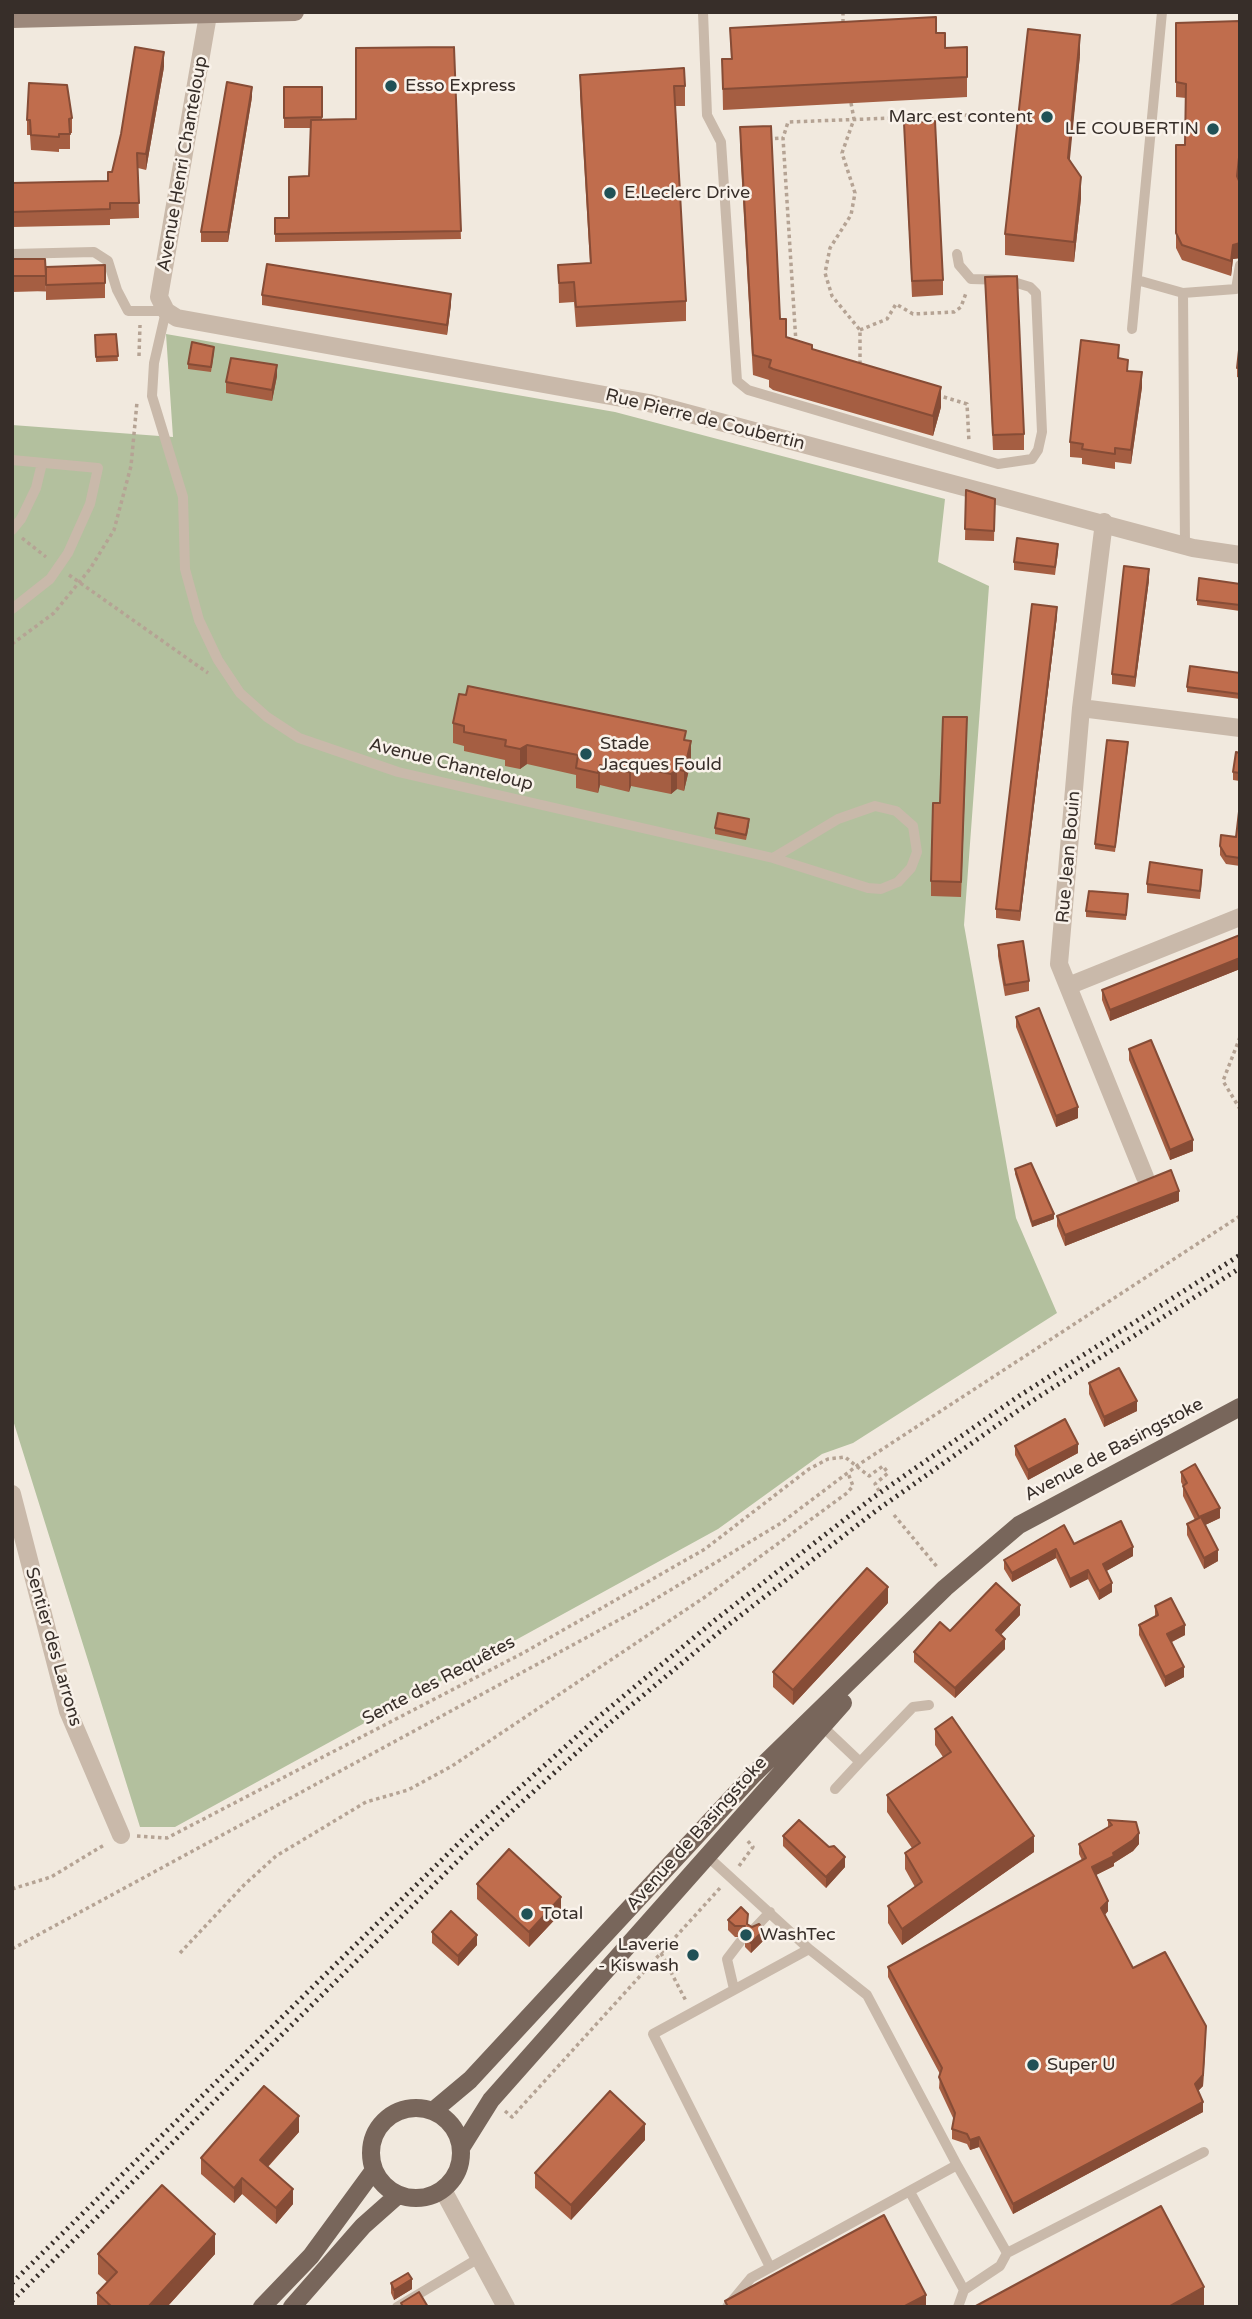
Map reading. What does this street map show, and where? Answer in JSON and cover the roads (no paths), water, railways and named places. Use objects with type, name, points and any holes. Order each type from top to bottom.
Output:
[{"type":"main road","points":[[12,19],[295,12]]},
{"type":"main road","name":"Avenue de Basingstoke","points":[[433,2111],[470,2080],[601,1943],[754,1774],[948,1585],[1019,1525],[1240,1407]]},
{"type":"main road","name":"Avenue de Basingstoke","points":[[461,2148],[491,2100],[948,1585]]},
{"type":"main road","points":[[418,2108],[433,2111],[452,2126],[461,2148],[457,2172],[443,2190],[429,2197],[398,2195],[380,2180],[374,2170],[371,2155],[373,2141],[389,2117],[418,2108]]},
{"type":"main road","points":[[262,2307],[311,2256],[374,2170]]},
{"type":"main road","points":[[292,2307],[363,2226],[398,2195]]},
{"type":"street","name":"Avenue Henri Chanteloup","points":[[166,311],[159,297],[208,15]]},
{"type":"street","name":"Rue Pierre de Coubertin","points":[[166,311],[177,318],[649,403],[1185,545],[1240,555]]},
{"type":"street","name":"Rue Jean Bouin","points":[[1104,522],[1081,708],[1059,964],[1145,1177]]},
{"type":"street","points":[[1081,708],[1240,728]]},
{"type":"street","points":[[1068,986],[1240,917]]},
{"type":"street","name":"Sentier des Larrons","points":[[12,1494],[68,1712],[121,1835]]},
{"type":"street","points":[[443,2190],[506,2307]]},
{"type":"lane","points":[[703,12],[707,116],[721,142],[737,381],[748,390],[970,457],[998,464],[1032,459],[1038,450],[1042,432],[1036,293],[1030,287],[1007,279],[971,279],[959,265],[957,254]]},
{"type":"lane","points":[[1132,329],[1162,12]]},
{"type":"lane","points":[[12,254],[94,252],[108,261],[117,290],[128,310],[166,311]]},
{"type":"lane","points":[[1137,280],[1183,293],[1236,289],[1240,265]]},
{"type":"lane","points":[[1183,293],[1185,545]]},
{"type":"lane","name":"Avenue Chanteloup","points":[[166,311],[154,363],[152,396],[183,497],[185,569],[199,620],[218,660],[240,693],[267,718],[299,738],[398,772],[773,858],[867,888],[881,889],[898,883],[911,868],[917,852],[913,826],[897,811],[875,806],[838,819],[773,858]]},
{"type":"lane","points":[[12,460],[98,468],[90,504],[68,553],[50,579],[12,609]]},
{"type":"lane","points":[[12,530],[21,519],[36,488],[42,463]]},
{"type":"lane","points":[[835,1789],[913,1707],[929,1705]]},
{"type":"lane","points":[[822,1726],[860,1762]]},
{"type":"lane","points":[[706,1855],[732,1875],[809,1950],[867,1994],[957,2165],[1007,2253]]},
{"type":"lane","points":[[753,1930],[770,1912]]},
{"type":"lane","points":[[734,1989],[727,1959],[740,1942]]},
{"type":"lane","points":[[770,2267],[653,2034],[809,1950]]},
{"type":"lane","points":[[958,2307],[964,2290],[1000,2266],[1007,2253],[1204,2151]]},
{"type":"lane","points":[[727,2307],[745,2283],[770,2267],[957,2165]]},
{"type":"lane","points":[[910,2192],[964,2290]]},
{"type":"lane","points":[[397,2307],[479,2258]]},
{"type":"railway","points":[[12,2283],[464,1838],[596,1719],[715,1620],[871,1499],[1019,1396],[1240,1255]]},
{"type":"railway","points":[[12,2301],[470,1849],[605,1727],[723,1629],[877,1510],[1026,1405],[1240,1268]]},
{"type":"place","name":"Esso Express","points":[[391,86]]},
{"type":"place","name":"Marc est content","points":[[1047,117]]},
{"type":"place","name":"LE COUBERTIN","points":[[1213,129]]},
{"type":"place","name":"E.Leclerc Drive","points":[[610,193]]},
{"type":"place","name":"Stade Jacques Fould","points":[[586,754]]},
{"type":"place","name":"Total","points":[[527,1914]]},
{"type":"place","name":"WashTec","points":[[746,1935]]},
{"type":"place","name":"Laverie - Kiswash","points":[[693,1955]]},
{"type":"place","name":"Super U","points":[[1033,2065]]}]
